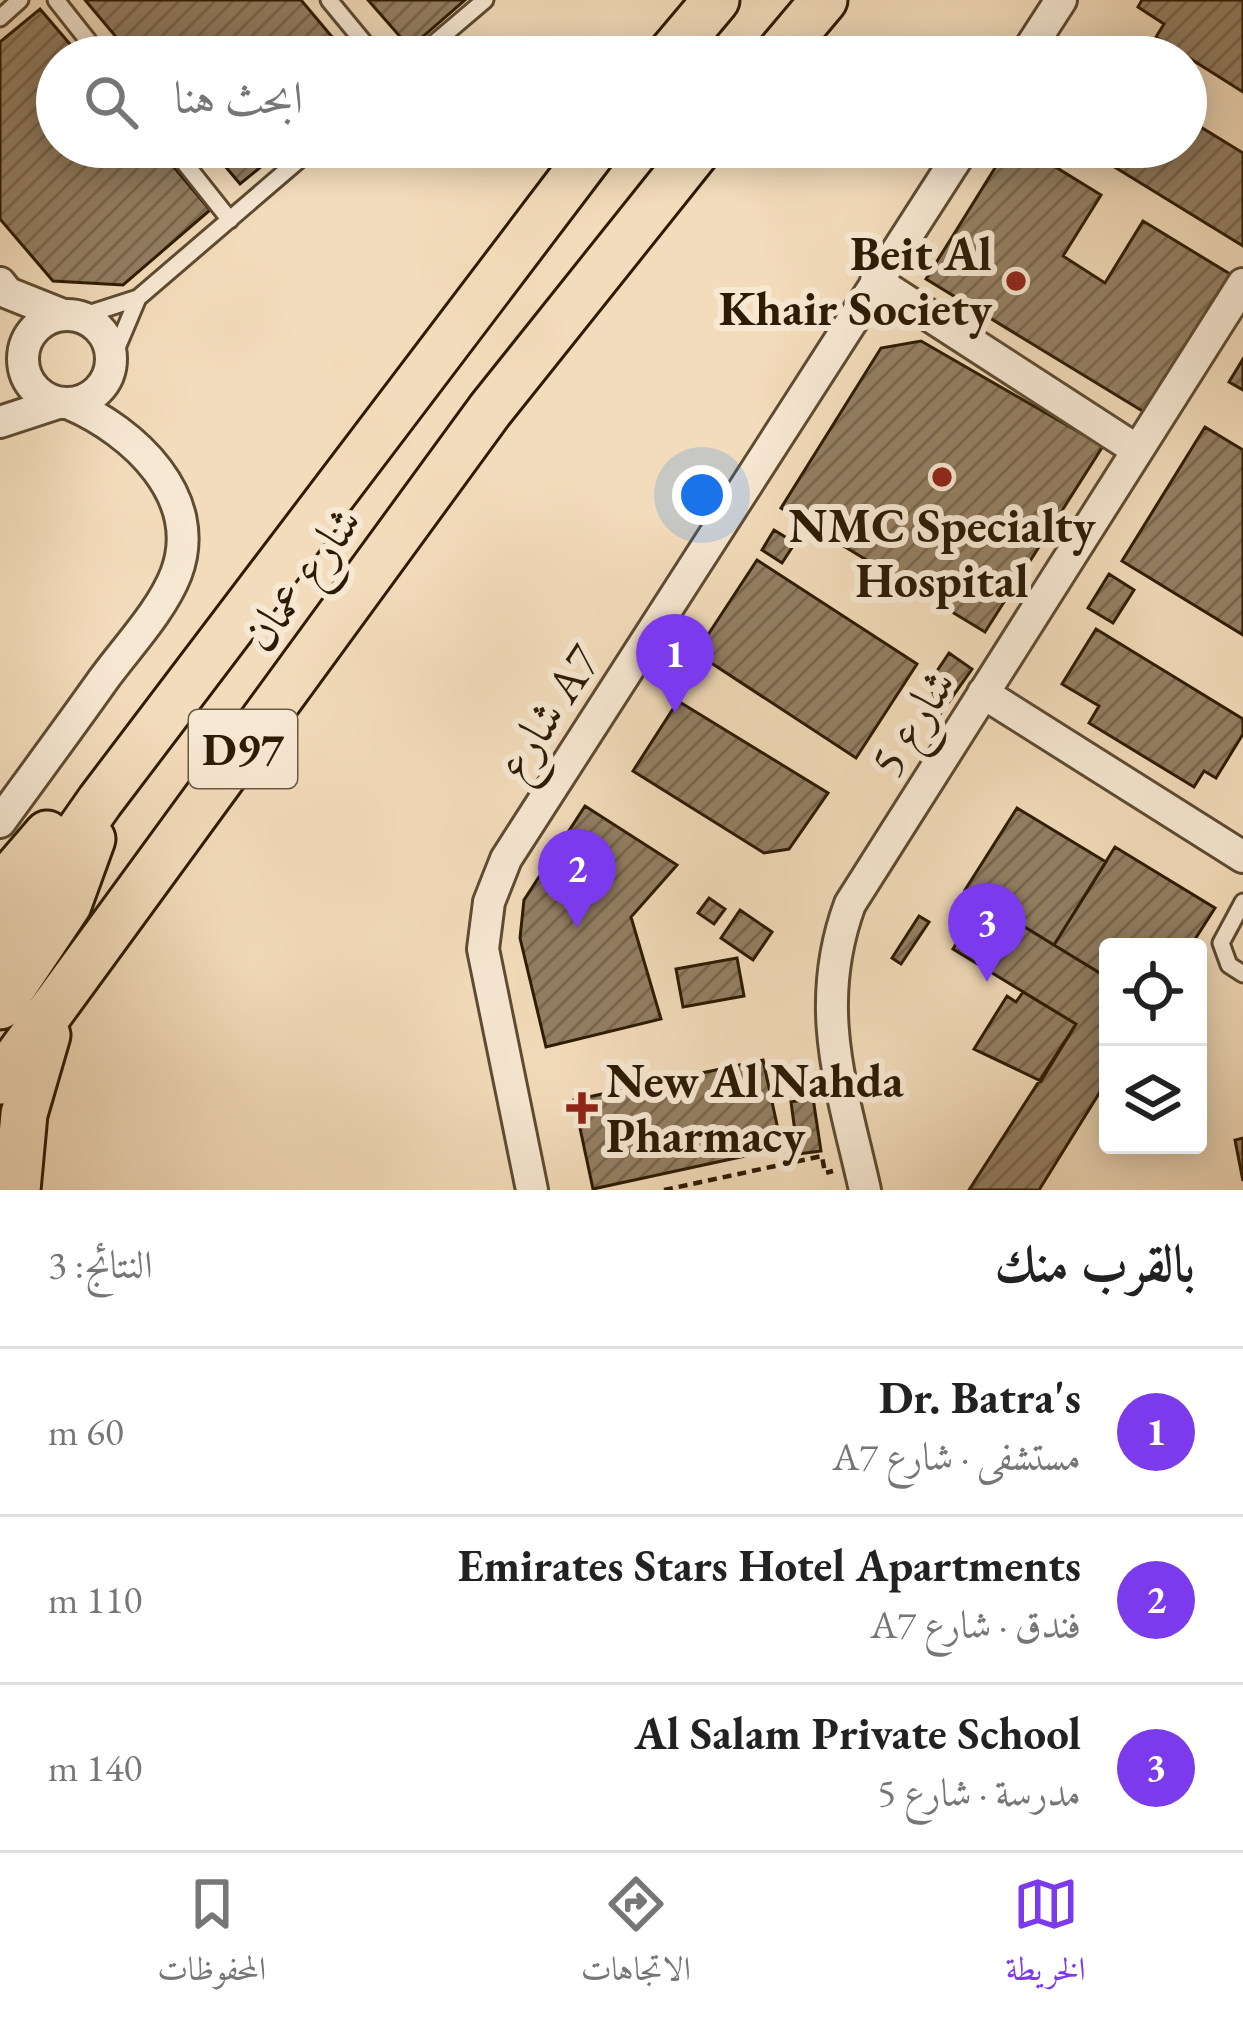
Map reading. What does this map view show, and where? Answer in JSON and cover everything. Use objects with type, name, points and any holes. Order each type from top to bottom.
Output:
[{"type":"main road","points":[[686,36],[716,0]]},
{"type":"main road","points":[[794,36],[824,0]]},
{"type":"main road","name":"شارع عمان","points":[[0,944],[100,800],[580,168]]},
{"type":"main road","name":"شارع عمان","points":[[0,1082],[486,416],[683,168]]},
{"type":"main road","points":[[0,889],[46,835],[100,800]]},
{"type":"main road","points":[[0,1006],[68,905],[89,852],[100,800]]},
{"type":"main road","points":[[17,1190],[24,1114],[54,1009]]},
{"type":"street","points":[[1038,36],[1061,0]]},
{"type":"street","name":"شارع A7","points":[[532,1190],[483,949],[489,902],[506,859],[950,168]]},
{"type":"street","points":[[876,281],[1137,450]]},
{"type":"street","name":"شارع 5","points":[[862,1178],[828,1019],[818,1000],[816,957],[822,937],[850,904],[1243,284]]},
{"type":"street","points":[[0,422],[64,404],[102,386],[111,362],[106,339],[71,316],[4,288]]},
{"type":"street","points":[[0,822],[158,605],[180,559],[182,526],[163,478],[123,434],[38,393],[4,288]]},
{"type":"street","points":[[0,408],[37,327],[71,316]]},
{"type":"street","points":[[983,693],[1243,856]]},
{"type":"lane","points":[[0,18],[20,0]]},
{"type":"lane","points":[[56,0],[84,36]]},
{"type":"lane","points":[[328,0],[358,36]]},
{"type":"lane","points":[[443,36],[485,0]]},
{"type":"lane","points":[[189,168],[230,220]]},
{"type":"lane","points":[[71,316],[138,298],[290,168]]},
{"type":"lane","points":[[111,362],[138,298]]},
{"type":"lane","points":[[1241,910],[1225,932],[1223,955],[1243,974]]},
{"type":"path","points":[[664,1190],[822,1156],[826,1173],[862,1178]]},
{"type":"building","points":[[85,0],[301,0],[331,36],[115,36]]},
{"type":"building","points":[[368,0],[465,0],[424,36],[400,36]]},
{"type":"building","points":[[1142,0],[1243,0],[1243,92],[1207,69],[1207,36],[1157,36],[1164,24],[1138,7]]},
{"type":"building","points":[[40,9],[63,36],[36,36],[36,168],[175,168],[210,210],[123,285],[53,281],[0,219],[0,42]]},
{"type":"building","points":[[1207,131],[1243,153],[1243,246],[1116,168],[1207,168]]},
{"type":"building","points":[[227,168],[259,168],[240,184]]},
{"type":"building","name":"Beit Al Khair Society","points":[[995,168],[1057,168],[1101,195],[1063,256],[1105,283],[1143,221],[1230,274],[1144,412],[926,279]]},
{"type":"building","name":"NMC Specialty Hospital","points":[[921,341],[1103,446],[985,632],[781,508],[881,348]]},
{"type":"building","points":[[1243,359],[1243,390],[1229,382]]},
{"type":"building","name":"NMC Specialty Hospital","points":[[1205,427],[1243,450],[1243,635],[1122,561]]},
{"type":"building","points":[[774,530],[795,543],[782,563],[762,550]]},
{"type":"building","points":[[757,560],[917,664],[856,758],[696,653]]},
{"type":"building","points":[[1109,574],[1134,590],[1113,623],[1088,608]]},
{"type":"building","points":[[1096,629],[1243,719],[1243,734],[1216,778],[1204,771],[1194,787],[1089,723],[1099,706],[1062,684]]},
{"type":"building","points":[[949,653],[972,669],[941,713],[929,683]]},
{"type":"building","points":[[678,701],[828,793],[789,849],[764,853],[633,771]]},
{"type":"building","points":[[585,806],[677,865],[631,917],[661,1019],[546,1047],[520,938],[524,900]]},
{"type":"building","points":[[1017,808],[1106,862],[1054,945],[965,890]]},
{"type":"building","points":[[1115,847],[1215,908],[1196,938],[1099,938],[1099,972],[1054,945]]},
{"type":"building","points":[[709,898],[725,909],[714,924],[698,913]]},
{"type":"building","points":[[982,901],[1099,972],[1099,1093],[1039,1190],[969,1190],[1076,1024],[953,949]]},
{"type":"building","points":[[740,910],[772,932],[753,960],[721,938]]},
{"type":"building","points":[[919,916],[929,922],[901,964],[892,958]]},
{"type":"building","points":[[737,958],[744,996],[683,1007],[676,969]]},
{"type":"building","points":[[1023,992],[1076,1024],[1041,1081],[974,1049],[1007,996],[1016,1002]]},
{"type":"building","points":[[763,1060],[782,1148],[593,1189],[574,1100]]},
{"type":"building","points":[[813,1098],[821,1151],[798,1154],[791,1102]]},
{"type":"building","points":[[1243,1138],[1243,1181],[1235,1140]]},
{"type":"place","name":"Beit Al Khair Society","points":[[1016,281]]},
{"type":"place","name":"NMC Specialty Hospital","points":[[942,477]]},
{"type":"place","name":"Dr. Batra's","points":[[675,713]]},
{"type":"place","name":"Emirates Stars Hotel Apartments","points":[[577,928]]},
{"type":"place","name":"Al Salam Private School","points":[[987,982]]},
{"type":"place","name":"New Al Nahda Pharmacy","points":[[582,1108]]}]
